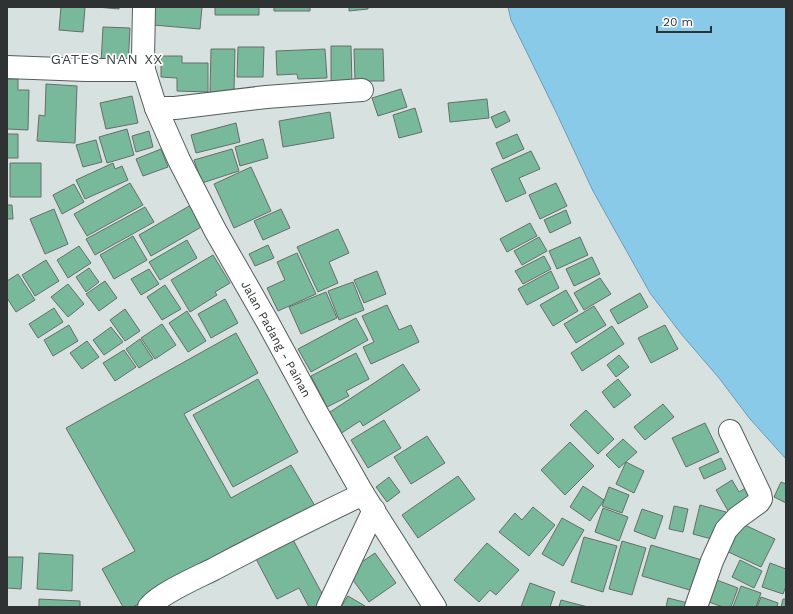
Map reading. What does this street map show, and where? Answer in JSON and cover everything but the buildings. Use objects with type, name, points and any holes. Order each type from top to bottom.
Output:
[{"type":"main road","name":"Jalan Padang - Painan","points":[[143,13],[144,64],[156,108],[179,160],[215,230],[369,502],[435,607]]},
{"type":"main road","points":[[7,67],[86,70],[144,64]]},
{"type":"main road","points":[[156,108],[175,108],[266,97],[362,90]]},
{"type":"main road","points":[[696,607],[712,561],[726,530],[737,518],[761,499],[755,482],[730,431]]},
{"type":"main road","points":[[148,607],[193,579],[304,522],[369,502]]},
{"type":"main road","points":[[328,607],[369,502]]},
{"type":"water","points":[[508,7],[786,7],[786,459],[750,419],[719,378],[682,335],[650,293],[593,191],[511,20]]},
{"type":"district","name":"GATES NAN XX","points":[[107,59]]}]
